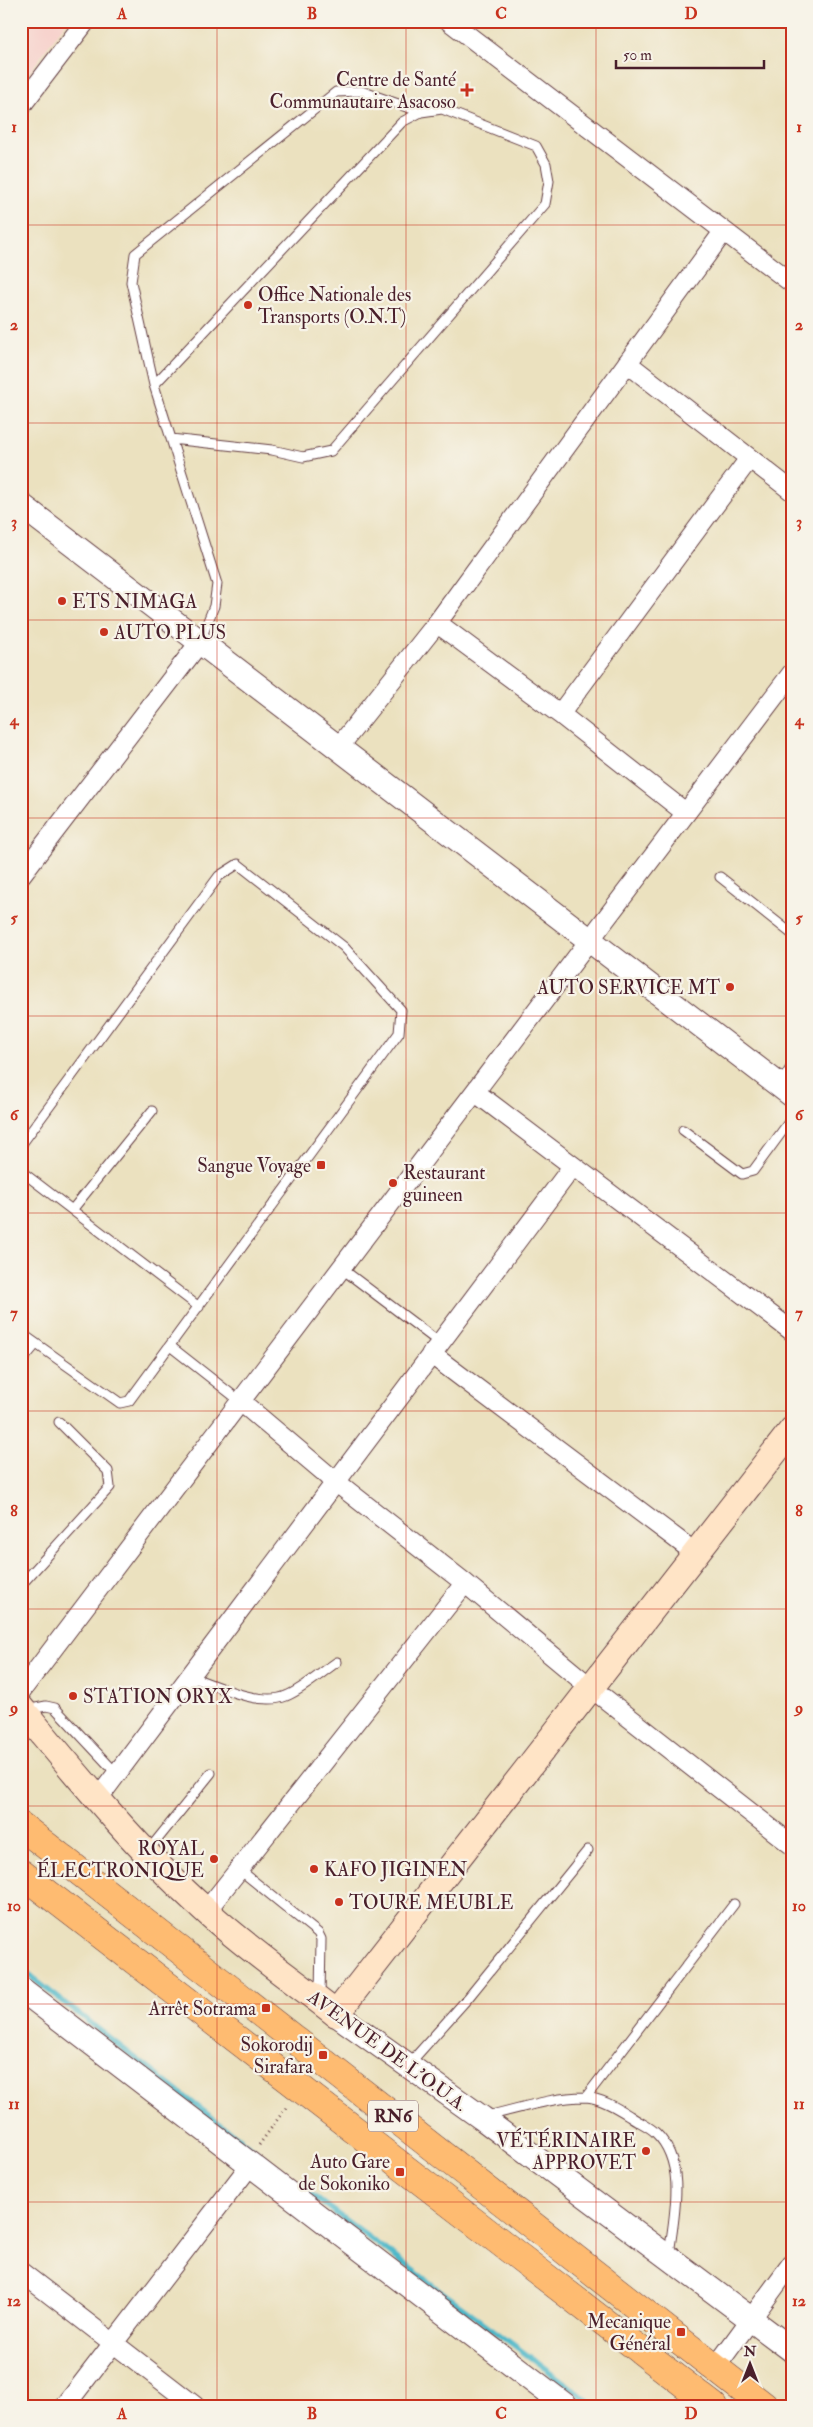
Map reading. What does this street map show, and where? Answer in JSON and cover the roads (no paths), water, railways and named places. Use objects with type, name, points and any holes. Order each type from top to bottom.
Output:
[{"type":"highway","name":"RN6","points":[[21,1826],[764,2406]]},
{"type":"highway","name":"RN6","points":[[21,1874],[713,2406]]},
{"type":"main road","points":[[328,2008],[590,1687],[694,1552],[792,1430]]},
{"type":"main road","name":"AVENUE DE L'O.U.A.","points":[[22,1703],[97,1800],[146,1853],[206,1911],[328,2008]]},
{"type":"street","points":[[21,106],[86,21]]},
{"type":"street","points":[[449,21],[792,283]]},
{"type":"street","points":[[338,748],[437,624],[724,231]]},
{"type":"street","points":[[627,364],[792,491]]},
{"type":"street","points":[[560,714],[749,459]]},
{"type":"street","points":[[21,505],[589,940],[788,1082]]},
{"type":"street","points":[[437,624],[560,714],[686,813]]},
{"type":"street","points":[[21,875],[200,642]]},
{"type":"street","points":[[22,1703],[240,1402],[792,673]]},
{"type":"street","points":[[475,1092],[792,1331]]},
{"type":"street","points":[[97,1800],[188,1676],[573,1166]]},
{"type":"street","points":[[436,1349],[694,1552]]},
{"type":"street","points":[[240,1402],[336,1482],[465,1583],[590,1687],[792,1845]]},
{"type":"street","points":[[206,1911],[465,1583]]},
{"type":"street","points":[[21,1989],[566,2406]]},
{"type":"street","name":"AVENUE DE L'O.U.A.","points":[[328,2008],[482,2118],[792,2350]]},
{"type":"street","points":[[65,2406],[251,2164]]},
{"type":"street","points":[[715,2368],[792,2263]]},
{"type":"street","points":[[21,2272],[195,2406]]},
{"type":"lane","points":[[200,642],[214,606],[217,584],[154,385],[131,282],[135,254],[336,92],[361,91],[421,112]]},
{"type":"lane","points":[[154,385],[402,122],[421,112],[442,109],[536,146],[546,164],[549,181],[545,204],[331,451],[303,457],[272,450],[171,439]]},
{"type":"lane","points":[[21,1145],[219,876],[238,864],[344,947],[401,1010],[399,1033],[129,1402],[120,1403],[21,1333]]},
{"type":"lane","points":[[720,877],[792,934]]},
{"type":"lane","points":[[72,1210],[152,1111]]},
{"type":"lane","points":[[683,1130],[742,1174],[753,1171],[792,1118]]},
{"type":"lane","points":[[21,1171],[199,1307]]},
{"type":"lane","points":[[341,1268],[436,1349]]},
{"type":"lane","points":[[21,1362],[36,1344]]},
{"type":"lane","points":[[170,1346],[240,1402]]},
{"type":"lane","points":[[21,1585],[110,1487],[108,1471],[59,1422]]},
{"type":"lane","points":[[188,1676],[233,1693],[261,1698],[286,1697],[337,1662]]},
{"type":"lane","points":[[22,1703],[55,1708],[116,1773]]},
{"type":"lane","points":[[146,1853],[211,1773]]},
{"type":"lane","points":[[408,2065],[468,1998],[588,1850]]},
{"type":"lane","points":[[240,1870],[318,1933],[321,1939],[328,2008]]},
{"type":"lane","points":[[586,2097],[734,1904]]},
{"type":"lane","points":[[482,2118],[559,2100],[586,2097],[612,2104],[656,2133],[670,2152],[676,2171],[674,2219],[668,2258]]},
{"type":"waterway","points":[[21,1969],[306,2191],[596,2406]]},
{"type":"place","name":"Centre de Santé Communautaire Asacoso","points":[[467,90]]},
{"type":"place","name":"Office Nationale des Transports (O.N.T)","points":[[248,305]]},
{"type":"place","name":"ETS NIMAGA","points":[[62,601]]},
{"type":"place","name":"AUTO PLUS","points":[[104,632]]},
{"type":"place","name":"AUTO SERVICE MT","points":[[730,987]]},
{"type":"place","name":"Sangue Voyage","points":[[321,1165]]},
{"type":"place","name":"Restaurant guineen","points":[[393,1183]]},
{"type":"place","name":"STATION ORYX","points":[[73,1696]]},
{"type":"place","name":"ROYAL ÉLECTRONIQUE","points":[[214,1859]]},
{"type":"place","name":"KAFO JIGINEN","points":[[314,1869]]},
{"type":"place","name":"TOURE MEUBLE","points":[[339,1902]]},
{"type":"place","name":"Arrêt Sotrama","points":[[266,2008]]},
{"type":"place","name":"Sokorodij Sirafara","points":[[323,2055]]},
{"type":"place","name":"VÉTÉRINAIRE APPROVET","points":[[646,2151]]},
{"type":"place","name":"Auto Gare de Sokoniko","points":[[400,2172]]},
{"type":"place","name":"Mecanique Général","points":[[681,2332]]}]
